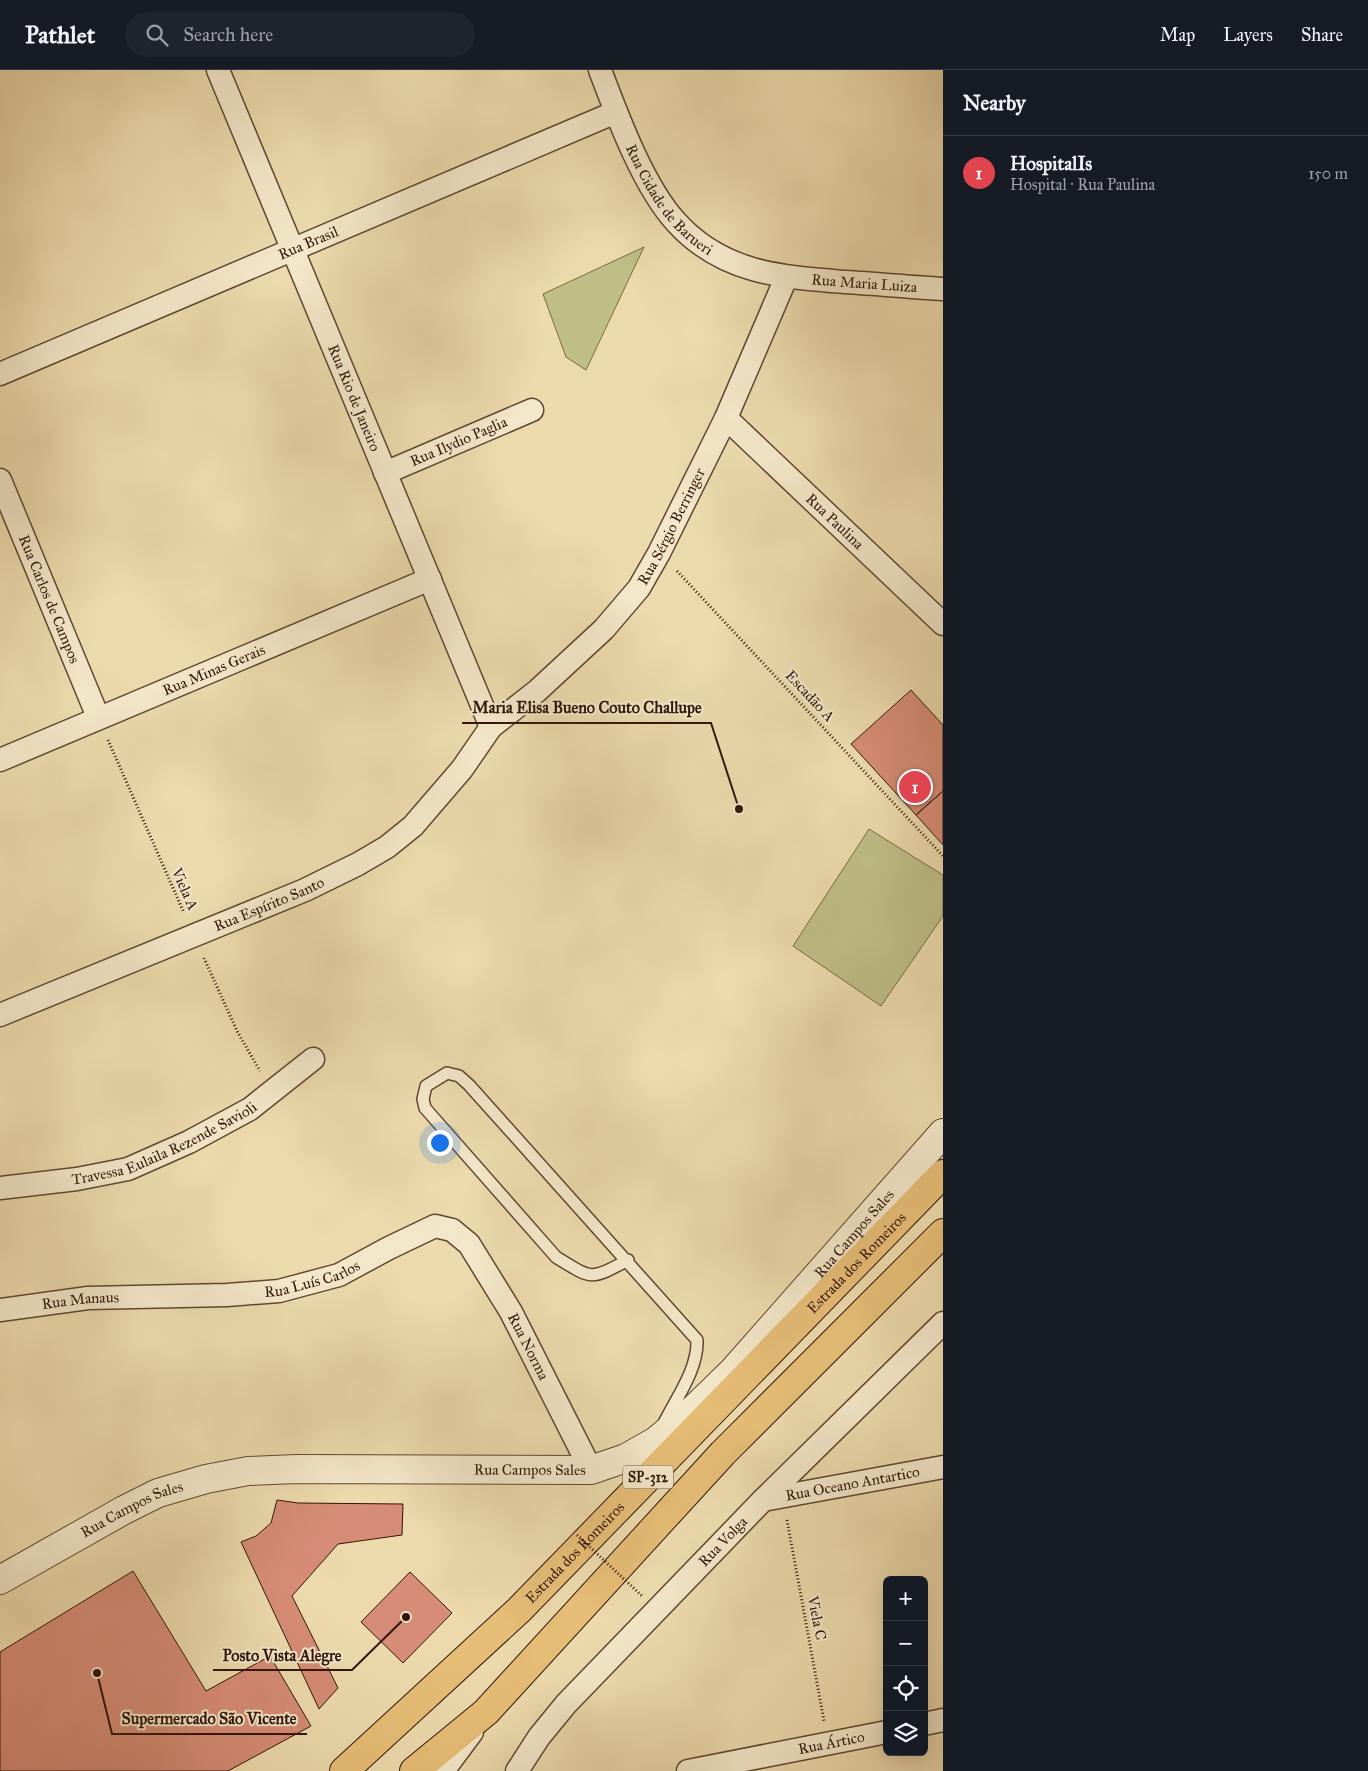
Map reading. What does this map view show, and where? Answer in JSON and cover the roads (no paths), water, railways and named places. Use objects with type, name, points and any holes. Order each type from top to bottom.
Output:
[{"type":"main road","name":"Estrada dos Romeiros","points":[[344,1771],[519,1610],[943,1174]]},
{"type":"main road","name":"SP-312","points":[[414,1771],[486,1712],[723,1453],[943,1233]]},
{"type":"street","name":"Rua Rio de Janeiro","points":[[218,70],[491,726]]},
{"type":"street","name":"Rua Cidade de Barueri","points":[[600,70],[616,112],[655,193],[675,221],[695,240],[719,257],[751,270],[786,278]]},
{"type":"street","name":"Rua Brasil","points":[[0,374],[616,112]]},
{"type":"street","name":"Rua Maria Luiza","points":[[786,278],[943,289]]},
{"type":"street","name":"Rua Sérgio Berringer","points":[[491,726],[537,691],[604,630],[639,588],[659,553],[726,418],[786,278]]},
{"type":"street","name":"Rua Ilydio Paglia","points":[[385,473],[532,410]]},
{"type":"street","name":"Rua Paulina","points":[[726,418],[943,624]]},
{"type":"street","name":"Rua Carlos de Campos","points":[[0,480],[98,717]]},
{"type":"street","name":"Rua Minas Gerais","points":[[0,760],[98,717],[430,580]]},
{"type":"street","name":"Rua Espírito Santo","points":[[0,1016],[305,890],[358,864],[387,847],[413,826],[433,804],[462,769],[491,726]]},
{"type":"street","name":"Travessa Eulaila Rezende Savioli","points":[[0,1188],[77,1180],[128,1169],[189,1142],[250,1109],[313,1059]]},
{"type":"street","name":"Rua Campos Sales","points":[[0,1580],[149,1498],[214,1477],[248,1471],[297,1469],[591,1470],[626,1458],[656,1441],[694,1409],[733,1371],[943,1133]]},
{"type":"street","name":"Rua Luís Carlos","points":[[161,1296],[253,1294],[305,1285],[339,1276],[389,1248],[436,1226],[452,1230]]},
{"type":"street","name":"Rua Norma","points":[[452,1230],[469,1244],[511,1312],[591,1470]]},
{"type":"street","name":"Rua Manaus","points":[[0,1310],[88,1298],[161,1296]]},
{"type":"street","name":"Rua Volga","points":[[517,1771],[539,1737],[566,1704],[773,1498],[943,1323]]},
{"type":"street","name":"Rua Oceano Antartico","points":[[773,1498],[943,1467]]},
{"type":"street","points":[[442,1771],[486,1712]]},
{"type":"street","points":[[928,1723],[943,1720]]},
{"type":"street","name":"Rua Ártico","points":[[688,1771],[883,1733]]},
{"type":"lane","points":[[628,1260],[599,1276],[582,1274],[556,1257],[425,1108],[423,1099],[426,1086],[447,1073],[459,1076],[628,1260],[697,1340],[697,1354],[692,1369],[656,1441]]},
{"type":"place","name":"HospitalIs","points":[[915,787]]},
{"type":"place","name":"Maria Elisa Bueno Couto Challupe","points":[[739,809]]},
{"type":"place","name":"Posto Vista Alegre","points":[[406,1617]]},
{"type":"place","name":"Supermercado São Vicente","points":[[97,1673]]}]
